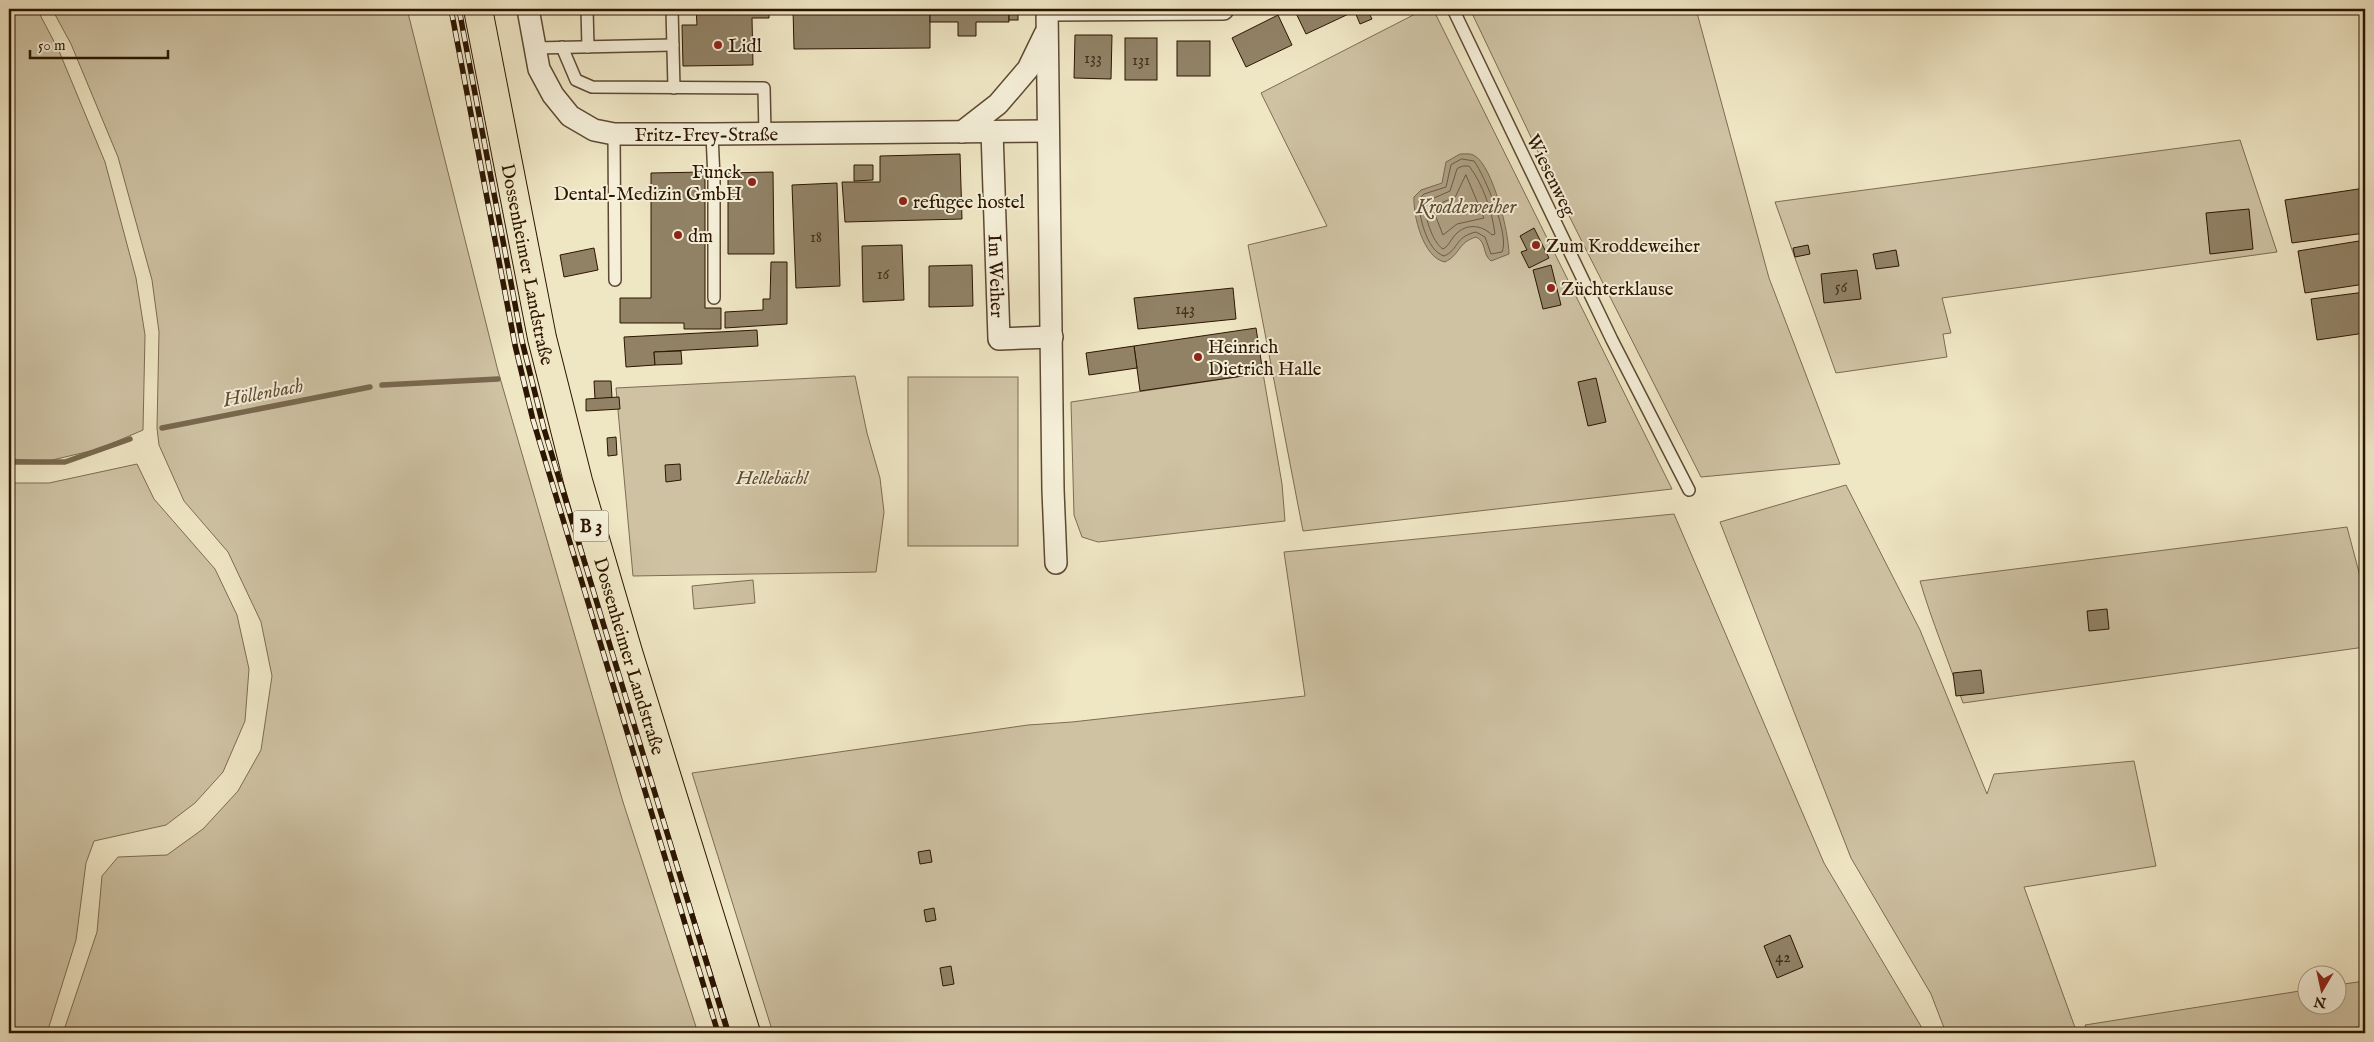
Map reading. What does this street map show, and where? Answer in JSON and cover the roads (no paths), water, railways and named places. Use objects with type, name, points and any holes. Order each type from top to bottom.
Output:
[{"type":"main road","name":"Dossenheimer Landstraße","points":[[478,9],[542,338],[578,481],[631,661],[746,1033]]},
{"type":"street","name":"Fritz-Frey-Straße","points":[[528,9],[539,69],[553,95],[570,116],[594,130],[614,134],[1048,131]]},
{"type":"street","points":[[1047,16],[1222,9]]},
{"type":"street","points":[[1047,16],[1053,490],[1056,563]]},
{"type":"street","points":[[962,132],[998,104],[1028,69],[1047,16]]},
{"type":"street","name":"Im Weiher","points":[[992,131],[999,339],[1052,337]]},
{"type":"lane","points":[[587,9],[588,47]]},
{"type":"lane","points":[[672,9],[674,88]]},
{"type":"lane","name":"Wiesenweg","points":[[1453,9],[1612,340],[1689,490]]},
{"type":"lane","points":[[535,48],[673,45]]},
{"type":"lane","points":[[562,47],[576,80],[592,87],[764,88],[765,134]]},
{"type":"lane","points":[[614,134],[615,280]]},
{"type":"lane","points":[[712,134],[714,298]]},
{"type":"water","name":"Kroddeweiher","points":[[1460,154],[1473,155],[1482,163],[1494,186],[1499,201],[1509,254],[1491,261],[1486,255],[1482,242],[1476,237],[1465,242],[1454,256],[1445,262],[1437,259],[1431,253],[1421,235],[1415,214],[1414,197],[1421,190],[1442,183],[1446,162]]},
{"type":"waterway","name":"Höllenbach","points":[[382,385],[498,379]]},
{"type":"waterway","name":"Höllenbach","points":[[162,428],[370,387]]},
{"type":"waterway","name":"Höllenbach","points":[[9,462],[65,462],[130,439]]},
{"type":"railway","points":[[451,9],[515,345],[533,420],[718,1033]]},
{"type":"railway","points":[[459,9],[522,341],[544,429],[728,1033]]},
{"type":"place","name":"Lidl","points":[[718,45]]},
{"type":"place","name":"Funck Dental-Medizin GmbH","points":[[752,182]]},
{"type":"place","name":"refugee hostel","points":[[903,201]]},
{"type":"place","name":"dm","points":[[678,235]]},
{"type":"place","name":"Zum Kroddeweiher","points":[[1536,245]]},
{"type":"place","name":"Züchterklause","points":[[1551,288]]},
{"type":"place","name":"Heinrich Dietrich Halle","points":[[1198,357]]},
{"type":"park label","name":"Hellebächl","points":[[772,477]]}]
